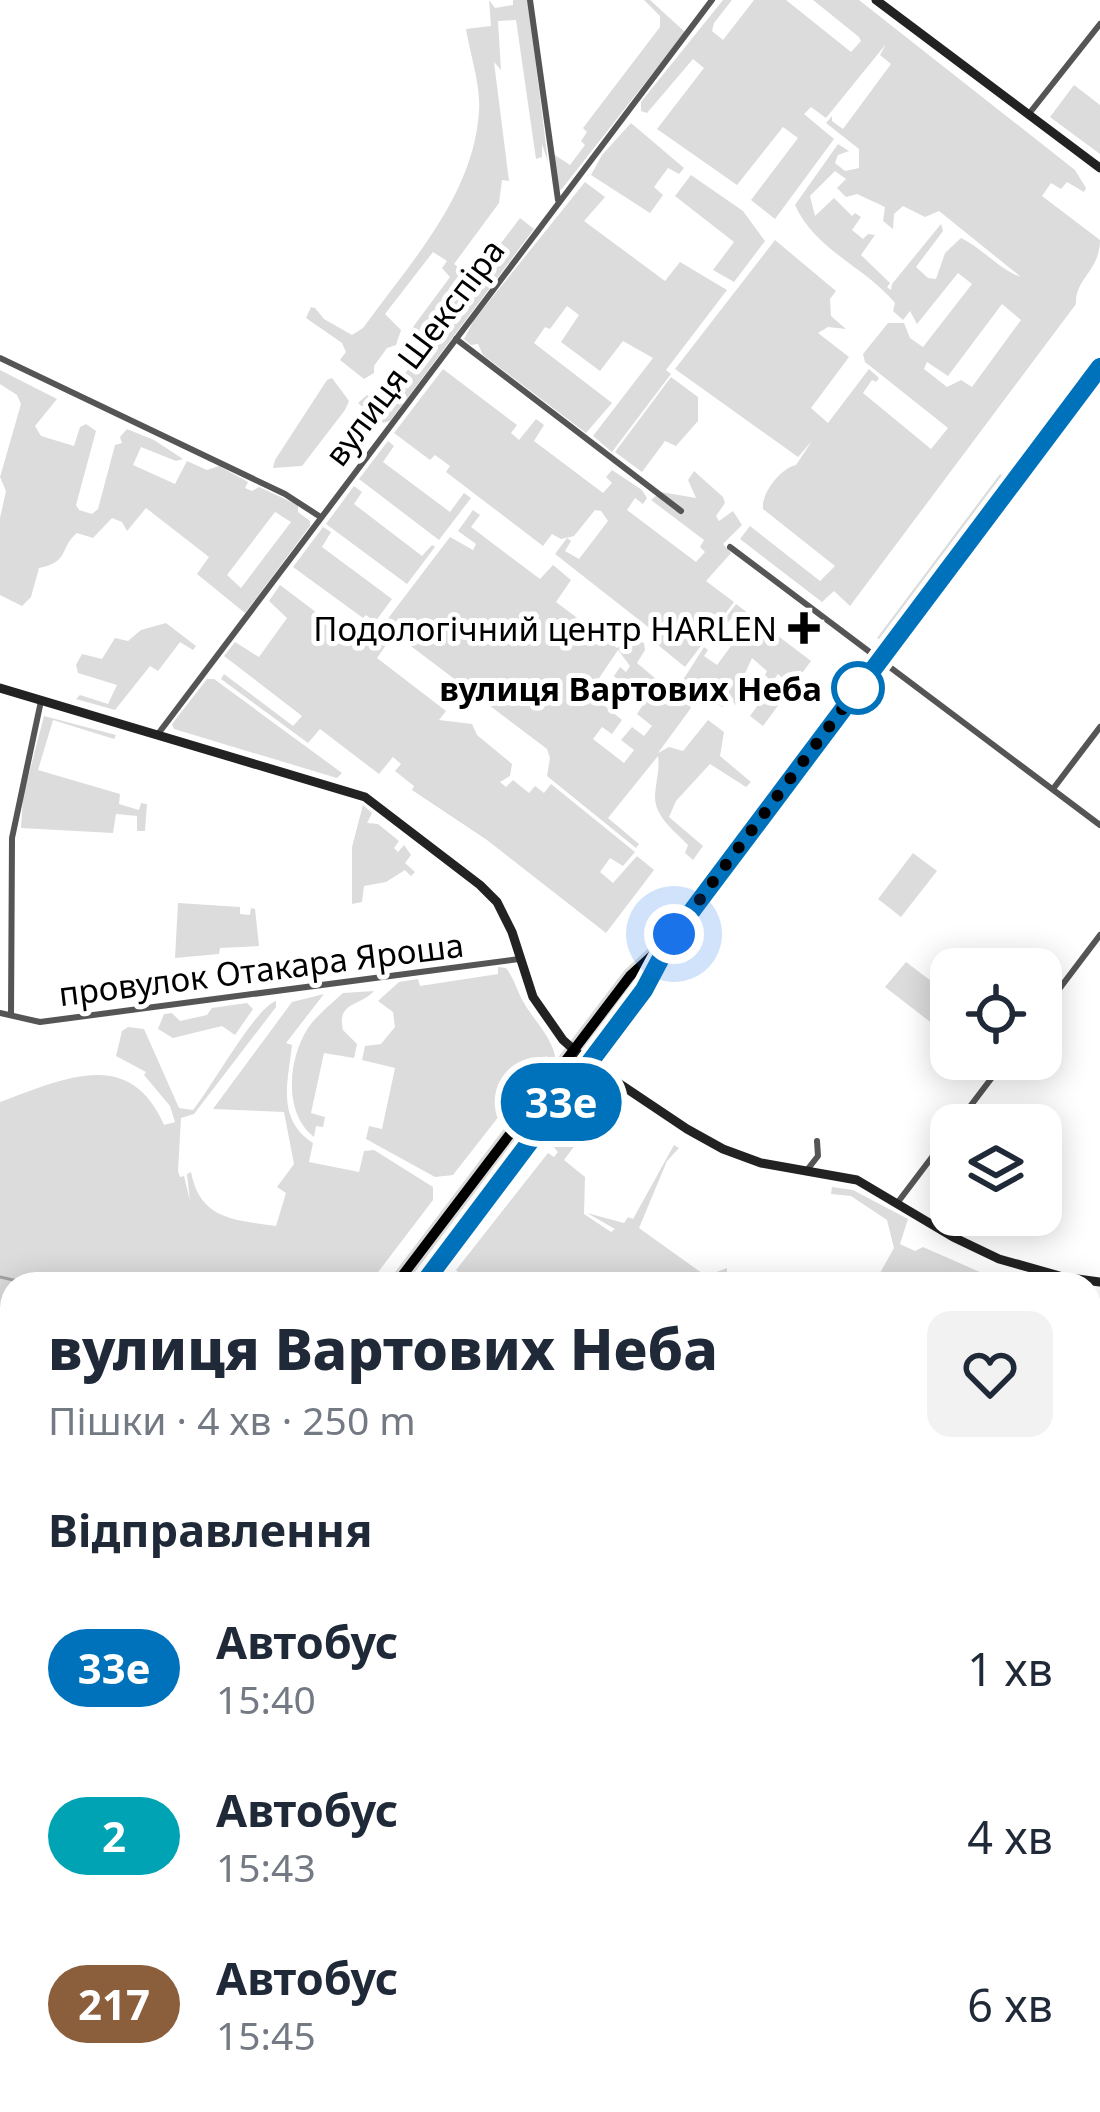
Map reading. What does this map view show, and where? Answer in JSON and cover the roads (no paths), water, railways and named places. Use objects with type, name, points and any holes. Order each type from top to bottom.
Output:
[{"type":"main road","points":[[432,1272],[644,990],[671,939],[1100,367]]},
{"type":"main road","points":[[405,1272],[630,976],[671,939]]},
{"type":"street","points":[[530,0],[558,200]]},
{"type":"street","name":"вулиця Шекспіра","points":[[158,734],[712,0]]},
{"type":"street","points":[[876,0],[1100,168]]},
{"type":"street","points":[[1028,115],[1100,24]]},
{"type":"street","points":[[455,339],[681,511]]},
{"type":"street","points":[[0,358],[285,494],[320,516]]},
{"type":"street","points":[[730,547],[1100,825]]},
{"type":"street","points":[[0,688],[365,797],[490,894],[512,932],[533,997],[574,1051],[590,1064],[722,1149],[761,1163],[857,1180],[952,1237],[999,1259],[1048,1272]]},
{"type":"street","name":"провулок Отакара Яроша","points":[[10,1016],[12,838],[41,701]]},
{"type":"street","points":[[1053,789],[1100,727]]},
{"type":"street","points":[[1062,985],[1100,935]]},
{"type":"street","name":"провулок Отакара Яроша","points":[[0,1012],[40,1022],[519,959]]},
{"type":"street","points":[[972,1104],[990,1080]]},
{"type":"street","points":[[805,1172],[818,1156],[817,1142]]},
{"type":"street","points":[[898,1202],[930,1160]]},
{"type":"place","name":"Подологічний центр HARLEN","points":[[804,628]]},
{"type":"place","name":"вулиця Вартових Неба","points":[[858,688]]}]
